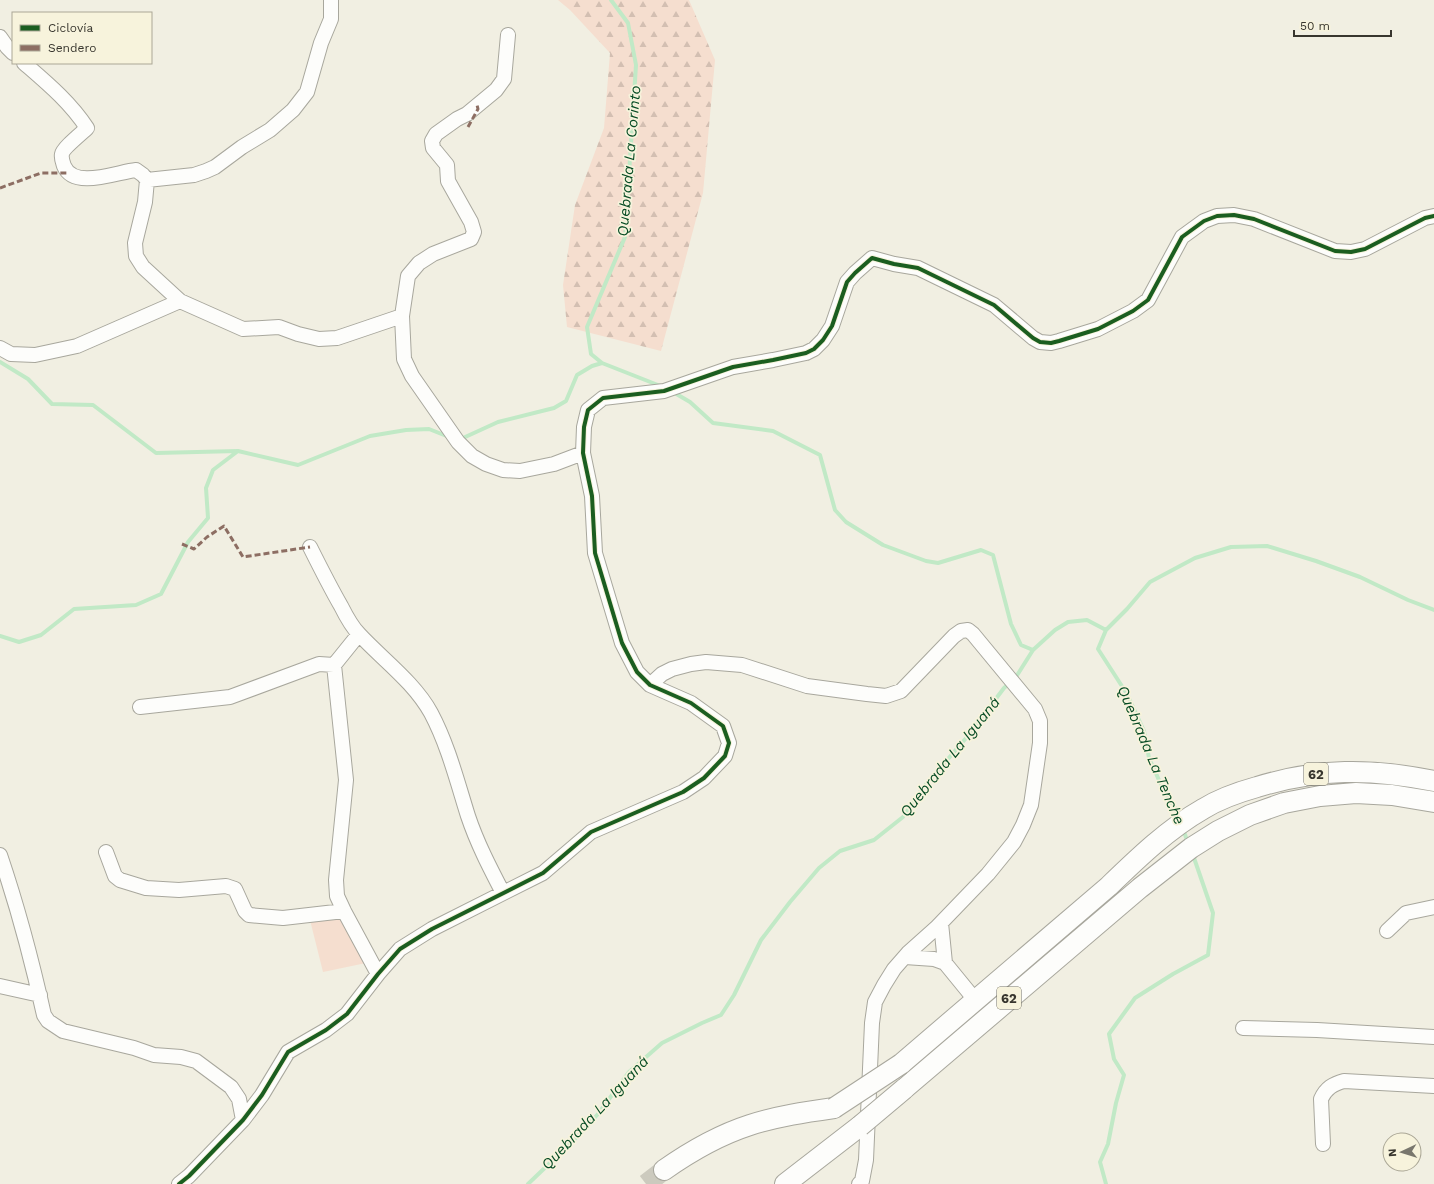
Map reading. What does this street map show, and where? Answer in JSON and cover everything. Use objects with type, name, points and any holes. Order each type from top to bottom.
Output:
[{"type":"highway","name":"62","points":[[664,1170],[687,1154],[710,1142],[750,1125],[792,1114],[834,1108],[901,1064],[1109,886],[1149,849],[1204,808],[1241,792],[1274,782],[1320,773],[1361,771],[1402,775],[1434,781]]},
{"type":"highway","name":"62","points":[[797,1180],[1115,909],[1165,868],[1218,830],[1250,815],[1284,803],[1320,796],[1356,793],[1384,794],[1434,802]]},
{"type":"street","points":[[147,180],[194,175],[215,167],[242,147],[270,130],[293,110],[306,92],[321,43],[331,19],[332,0]]},
{"type":"street","points":[[508,35],[504,79],[496,90],[467,114],[457,119],[436,134],[432,141],[433,148],[447,165],[448,181],[471,222],[474,232],[471,239],[433,254],[418,263],[408,276],[402,316],[404,360],[412,376],[456,439],[472,456],[486,464],[504,470],[520,471],[554,464],[583,454]]},
{"type":"street","points":[[0,37],[12,52]]},
{"type":"street","points":[[25,64],[70,106],[87,128],[63,151],[61,156],[65,168],[72,176],[89,179],[136,170],[147,180],[145,202],[134,243],[136,256],[143,267],[180,301],[243,329],[280,327],[298,334],[319,339],[337,338],[402,316]]},
{"type":"street","points":[[178,1184],[189,1176],[244,1120],[262,1095],[288,1052],[342,1018],[400,949],[432,929],[543,873],[591,832],[683,792],[704,778],[725,756],[729,743],[723,726],[691,703],[650,685],[637,672],[622,643],[595,553],[592,496],[583,454],[584,427],[588,410],[603,398],[668,390],[733,367],[795,356],[814,349],[824,340],[832,326],[847,282],[872,258],[918,268],[994,305],[1040,342],[1051,343],[1098,329],[1133,311],[1148,300],[1182,238],[1204,221],[1217,216],[1234,215],[1254,219],[1335,252],[1351,252],[1365,249],[1426,218],[1434,216]]},
{"type":"street","points":[[0,348],[11,354],[35,355],[77,346],[180,301]]},
{"type":"street","points":[[310,547],[328,584],[351,624],[419,696],[430,713],[448,754],[484,857],[503,893]]},
{"type":"street","points":[[650,685],[662,674],[672,669],[706,662],[742,665],[807,686],[886,696],[901,691],[954,636],[961,631],[968,630],[991,655],[1035,709],[1040,721],[1040,743],[1031,805],[1014,842],[988,874],[894,969],[875,1002],[872,1023],[866,1160],[862,1181],[859,1184]]},
{"type":"street","points":[[359,634],[334,666],[346,780],[336,880],[338,896],[344,910],[378,974]]},
{"type":"street","points":[[140,707],[186,701],[230,698],[319,664],[334,666]]},
{"type":"street","points":[[106,852],[115,876],[120,880],[146,888],[179,890],[226,886],[235,888],[245,911],[249,914],[283,918],[344,910]]},
{"type":"street","points":[[0,855],[15,898],[44,1015],[48,1021],[63,1031],[134,1048],[154,1055],[181,1057],[196,1061],[231,1087],[239,1098],[244,1120]]},
{"type":"street","points":[[1387,931],[1406,913],[1434,907]]},
{"type":"street","points":[[941,923],[945,963]]},
{"type":"street","points":[[905,957],[934,959],[945,963],[976,1001]]},
{"type":"street","points":[[0,986],[40,995]]},
{"type":"street","points":[[1244,1028],[1317,1030],[1434,1037]]},
{"type":"street","points":[[1322,1144],[1321,1098],[1329,1086],[1344,1081],[1434,1086]]},
{"type":"green space","points":[[558,0],[689,0],[715,60],[703,193],[661,351],[567,327],[563,285],[575,205],[604,128],[610,53],[570,10]]},
{"type":"green space","points":[[340,914],[366,963],[323,972],[310,920]]},
{"type":"waterway","name":"Quebrada La Corinto","points":[[602,363],[591,354],[587,327],[625,237],[636,65],[628,23],[611,0]]},
{"type":"waterway","points":[[0,362],[28,379],[52,404],[93,405],[156,453],[238,451]]},
{"type":"waterway","points":[[459,439],[498,422],[554,408],[566,401],[577,375],[592,366],[602,363],[663,387]]},
{"type":"waterway","points":[[673,392],[690,402],[713,423],[773,431],[820,455],[835,510],[846,522],[883,545],[926,561],[938,563],[981,550],[993,555],[1011,624],[1021,645],[1033,650]]},
{"type":"waterway","points":[[0,636],[19,642],[41,635],[74,609],[136,605],[161,594],[188,542],[208,518],[206,488],[213,470],[238,451],[298,465],[370,436],[406,430],[429,429],[449,437]]},
{"type":"waterway","name":"Quebrada La Iguaná","points":[[528,1184],[573,1141],[598,1114],[629,1072],[662,1043],[721,1015],[734,995],[761,940],[790,902],[819,868],[840,851],[874,840],[903,817],[922,789],[967,737],[1004,688],[1016,677],[1033,650],[1055,630],[1068,622],[1087,620],[1106,630],[1127,609],[1150,582],[1195,558],[1231,547],[1267,546],[1316,561],[1360,577],[1408,600],[1434,610]]},
{"type":"waterway","name":"Quebrada La Tenche","points":[[1106,630],[1098,649],[1127,694],[1144,731],[1149,758],[1163,789],[1177,811],[1179,818]]},
{"type":"waterway","name":"Quebrada La Tenche","points":[[1183,829],[1188,843]]},
{"type":"waterway","name":"Quebrada La Tenche","points":[[1106,1184],[1100,1162],[1108,1144],[1116,1103],[1124,1075],[1114,1059],[1109,1034],[1135,998],[1173,974],[1208,955],[1213,913],[1193,855]]},
{"type":"tunnel","points":[[646,1184],[664,1170]]},
{"type":"marked path","points":[[468,127],[478,109],[477,105]]},
{"type":"marked path","points":[[0,188],[41,173],[69,173]]},
{"type":"marked path","points":[[182,544],[194,549],[207,537],[224,526],[243,557],[310,547]]},
{"type":"cycle path","points":[[179,1184],[189,1176],[243,1120],[262,1095],[288,1052],[326,1030],[347,1014],[378,974],[400,949],[432,929],[543,873],[591,832],[683,792],[704,778],[725,756],[729,743],[723,726],[691,703],[650,685],[637,672],[622,643],[595,553],[592,496],[583,453],[584,427],[588,410],[603,398],[664,391],[733,367],[806,353],[814,349],[823,340],[832,326],[847,282],[872,258],[918,268],[994,305],[1033,338],[1040,342],[1051,343],[1098,329],[1133,311],[1148,300],[1182,237],[1204,221],[1217,216],[1234,215],[1254,219],[1335,251],[1351,252],[1365,249],[1425,218],[1434,216]]}]
